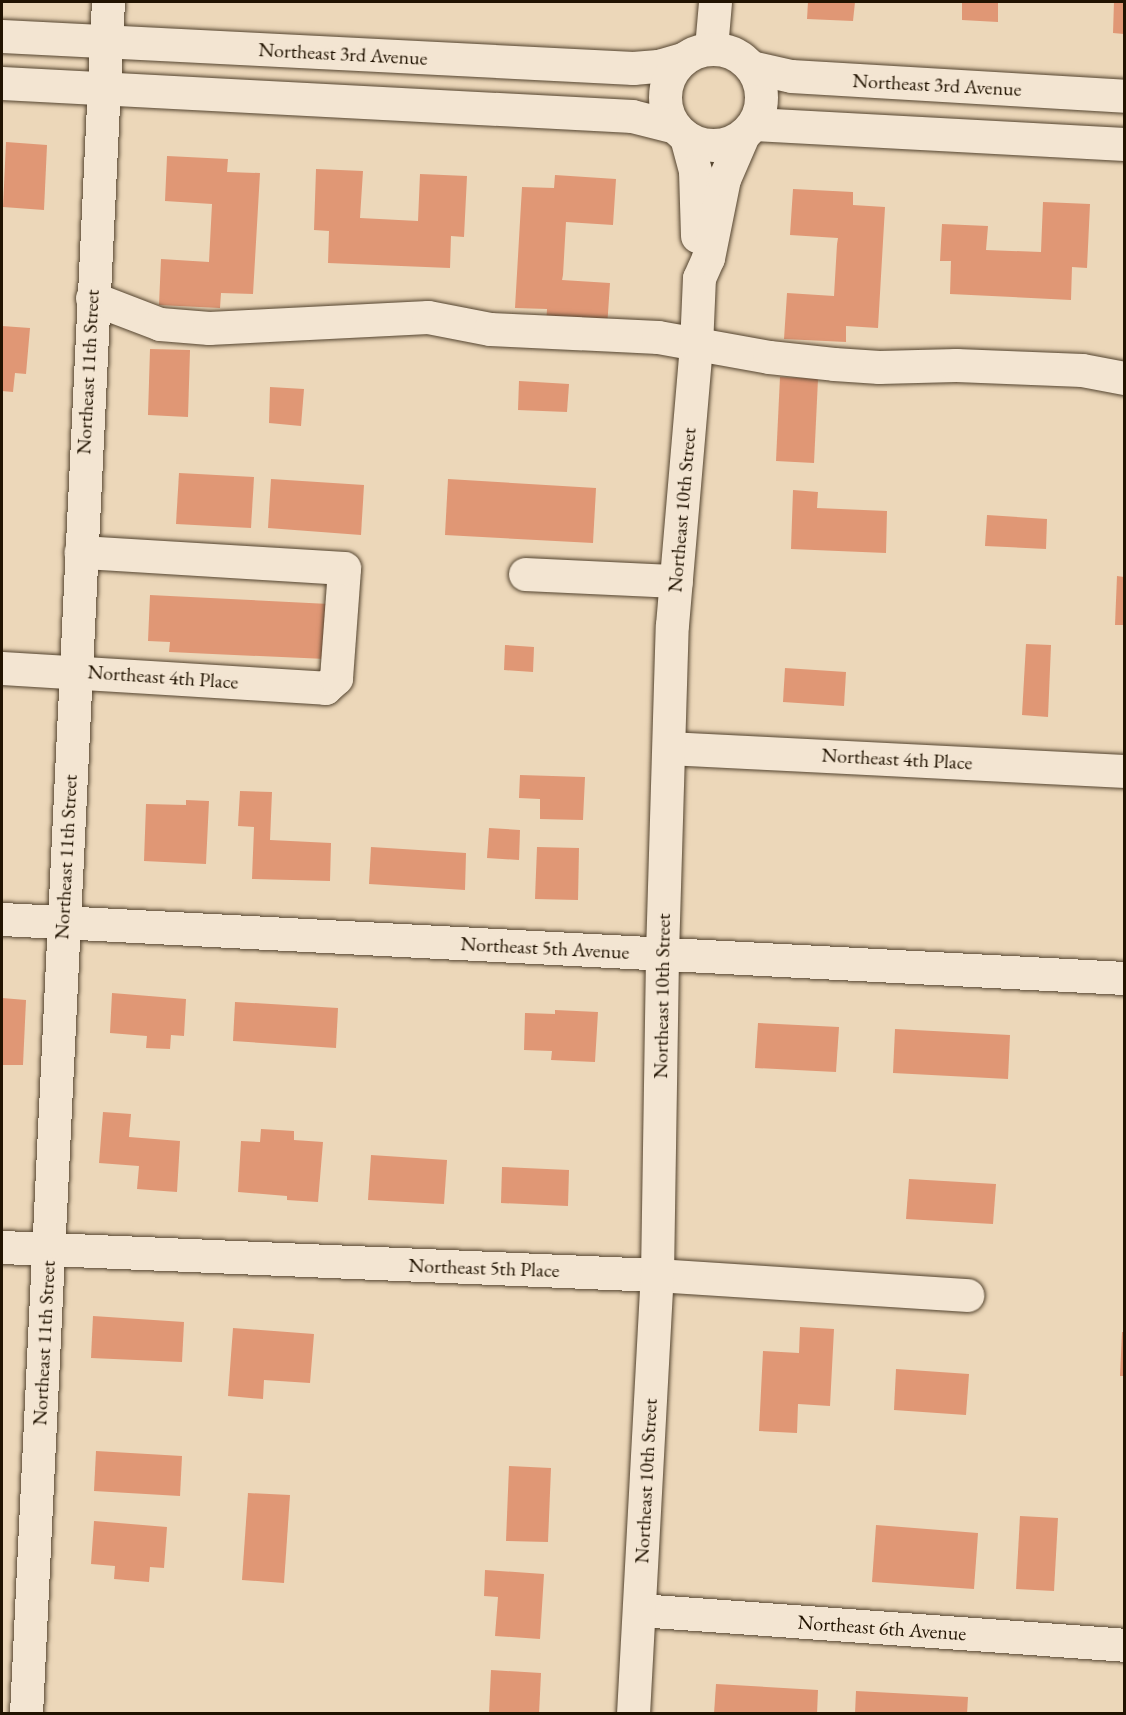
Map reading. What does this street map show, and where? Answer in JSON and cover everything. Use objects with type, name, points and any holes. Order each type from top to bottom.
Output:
[{"type":"street","name":"Northeast 11th Street","points":[[26,1713],[101,88],[108,2]]},
{"type":"street","points":[[681,132],[668,114],[664,99],[666,84],[697,54],[715,2]]},
{"type":"street","name":"Northeast 3rd Avenue","points":[[2,36],[633,69],[697,54]]},
{"type":"street","points":[[2,83],[632,116],[681,132],[700,144],[715,145],[730,142],[748,129],[762,95],[758,80],[751,67],[740,56],[726,50],[697,54]]},
{"type":"street","points":[[442,105],[444,59]]},
{"type":"street","name":"Northeast 3rd Avenue","points":[[751,67],[791,76],[1125,96]]},
{"type":"street","points":[[1012,139],[1016,90]]},
{"type":"street","points":[[748,129],[1125,144]]},
{"type":"street","name":"Northeast 10th Street","points":[[699,278],[708,258],[724,179],[748,129]]},
{"type":"street","name":"Northeast 10th Street","points":[[633,1713],[657,1275],[662,954],[672,625],[696,345],[699,278],[696,257],[695,171],[681,132]]},
{"type":"street","points":[[92,298],[160,324],[209,328],[428,317],[490,329],[658,336],[696,345],[834,364],[879,367],[956,365],[1082,370],[1125,378]]},
{"type":"street","name":"Northeast 4th Place","points":[[2,668],[325,688],[336,678],[344,568],[80,552]]},
{"type":"street","points":[[525,574],[676,581]]},
{"type":"street","name":"Northeast 4th Place","points":[[669,748],[1125,771]]},
{"type":"street","name":"Northeast 5th Avenue","points":[[2,919],[1125,978]]},
{"type":"street","name":"Northeast 5th Place","points":[[2,1247],[657,1275],[967,1295]]},
{"type":"street","name":"Northeast 6th Avenue","points":[[639,1610],[1125,1645]]},
{"type":"building","points":[[808,2],[855,2],[853,21],[807,19]]},
{"type":"building","points":[[962,2],[998,2],[998,22],[962,20]]},
{"type":"building","points":[[1114,2],[1124,2],[1124,34],[1113,33]]},
{"type":"building","points":[[6,142],[47,145],[44,210],[3,207]]},
{"type":"building","points":[[167,156],[228,159],[227,172],[260,173],[253,294],[221,293],[220,308],[159,305],[161,259],[209,262],[212,204],[165,201]]},
{"type":"building","points":[[316,169],[363,171],[360,218],[418,221],[420,174],[467,176],[464,237],[451,236],[450,268],[328,263],[329,231],[314,230]]},
{"type":"building","points":[[555,175],[616,179],[613,225],[566,222],[562,280],[610,283],[607,328],[546,325],[547,309],[515,308],[522,187],[554,188]]},
{"type":"building","points":[[793,189],[853,192],[853,205],[885,207],[878,328],[846,326],[846,342],[784,339],[787,293],[834,296],[838,238],[790,235]]},
{"type":"building","points":[[1043,202],[1090,204],[1087,268],[1072,267],[1071,300],[950,294],[951,261],[940,261],[942,224],[988,226],[986,250],[1041,252]]},
{"type":"building","points":[[2,326],[30,328],[26,374],[15,373],[13,392],[2,391]]},
{"type":"building","points":[[150,349],[190,350],[188,417],[148,415]]},
{"type":"building","points":[[780,377],[818,379],[814,463],[776,461]]},
{"type":"building","points":[[519,381],[569,384],[567,412],[518,410]]},
{"type":"building","points":[[270,387],[304,389],[301,426],[269,423]]},
{"type":"building","points":[[179,473],[254,477],[251,528],[176,524]]},
{"type":"building","points":[[271,479],[364,485],[361,535],[268,528]]},
{"type":"building","points":[[448,479],[596,488],[593,543],[445,535]]},
{"type":"building","points":[[793,490],[818,492],[817,508],[887,511],[886,553],[791,549]]},
{"type":"building","points":[[987,515],[1047,519],[1046,549],[985,546]]},
{"type":"building","points":[[1117,576],[1124,577],[1124,625],[1115,625]]},
{"type":"building","points":[[150,595],[329,604],[326,659],[169,652],[170,642],[148,641]]},
{"type":"building","points":[[1026,644],[1051,645],[1048,717],[1022,715]]},
{"type":"building","points":[[505,645],[534,647],[533,672],[504,670]]},
{"type":"building","points":[[785,668],[846,672],[844,706],[783,702]]},
{"type":"building","points":[[520,775],[585,777],[583,820],[540,819],[540,799],[519,798]]},
{"type":"building","points":[[240,791],[272,792],[270,840],[331,843],[330,881],[252,879],[254,827],[238,826]]},
{"type":"building","points":[[186,800],[209,801],[206,864],[144,861],[146,804],[186,805]]},
{"type":"building","points":[[489,828],[520,830],[519,860],[487,858]]},
{"type":"building","points":[[371,847],[466,853],[465,890],[369,884]]},
{"type":"building","points":[[537,847],[579,848],[578,900],[535,899]]},
{"type":"building","points":[[112,993],[186,999],[184,1036],[171,1035],[170,1049],[146,1048],[147,1036],[110,1033]]},
{"type":"building","points":[[2,998],[26,1000],[23,1065],[2,1065]]},
{"type":"building","points":[[235,1002],[338,1008],[336,1048],[233,1041]]},
{"type":"building","points":[[555,1010],[598,1012],[595,1062],[551,1060],[552,1051],[524,1050],[525,1013],[555,1014]]},
{"type":"building","points":[[758,1023],[839,1027],[836,1072],[755,1068]]},
{"type":"building","points":[[895,1029],[1010,1035],[1008,1079],[893,1073]]},
{"type":"building","points":[[103,1112],[131,1114],[129,1137],[180,1141],[177,1192],[137,1189],[139,1166],[99,1163]]},
{"type":"building","points":[[261,1129],[294,1131],[294,1140],[323,1142],[318,1202],[287,1200],[287,1196],[238,1192],[241,1141],[260,1142]]},
{"type":"building","points":[[371,1155],[447,1160],[444,1204],[368,1200]]},
{"type":"building","points":[[502,1167],[569,1170],[568,1206],[501,1203]]},
{"type":"building","points":[[909,1179],[996,1184],[993,1224],[906,1219]]},
{"type":"building","points":[[93,1316],[184,1322],[182,1362],[91,1358]]},
{"type":"building","points":[[800,1327],[834,1329],[830,1406],[798,1404],[797,1433],[759,1431],[763,1351],[799,1353]]},
{"type":"building","points":[[233,1328],[314,1334],[310,1383],[264,1380],[263,1399],[228,1396]]},
{"type":"building","points":[[1122,1332],[1124,1332],[1124,1376],[1120,1376]]},
{"type":"building","points":[[896,1369],[969,1374],[966,1415],[894,1410]]},
{"type":"building","points":[[96,1451],[182,1456],[180,1496],[94,1491]]},
{"type":"building","points":[[509,1466],[551,1468],[548,1542],[506,1541]]},
{"type":"building","points":[[248,1493],[290,1495],[284,1583],[242,1580]]},
{"type":"building","points":[[1020,1516],[1058,1518],[1054,1591],[1016,1589]]},
{"type":"building","points":[[94,1521],[167,1527],[164,1568],[150,1567],[149,1582],[114,1579],[115,1566],[91,1564]]},
{"type":"building","points":[[876,1525],[978,1533],[974,1589],[872,1582]]},
{"type":"building","points":[[485,1570],[544,1574],[540,1639],[495,1636],[498,1597],[484,1596]]},
{"type":"building","points":[[491,1670],[541,1673],[539,1714],[489,1714]]},
{"type":"building","points":[[716,1684],[818,1690],[817,1714],[714,1714]]},
{"type":"building","points":[[856,1691],[968,1697],[967,1714],[855,1714]]}]
